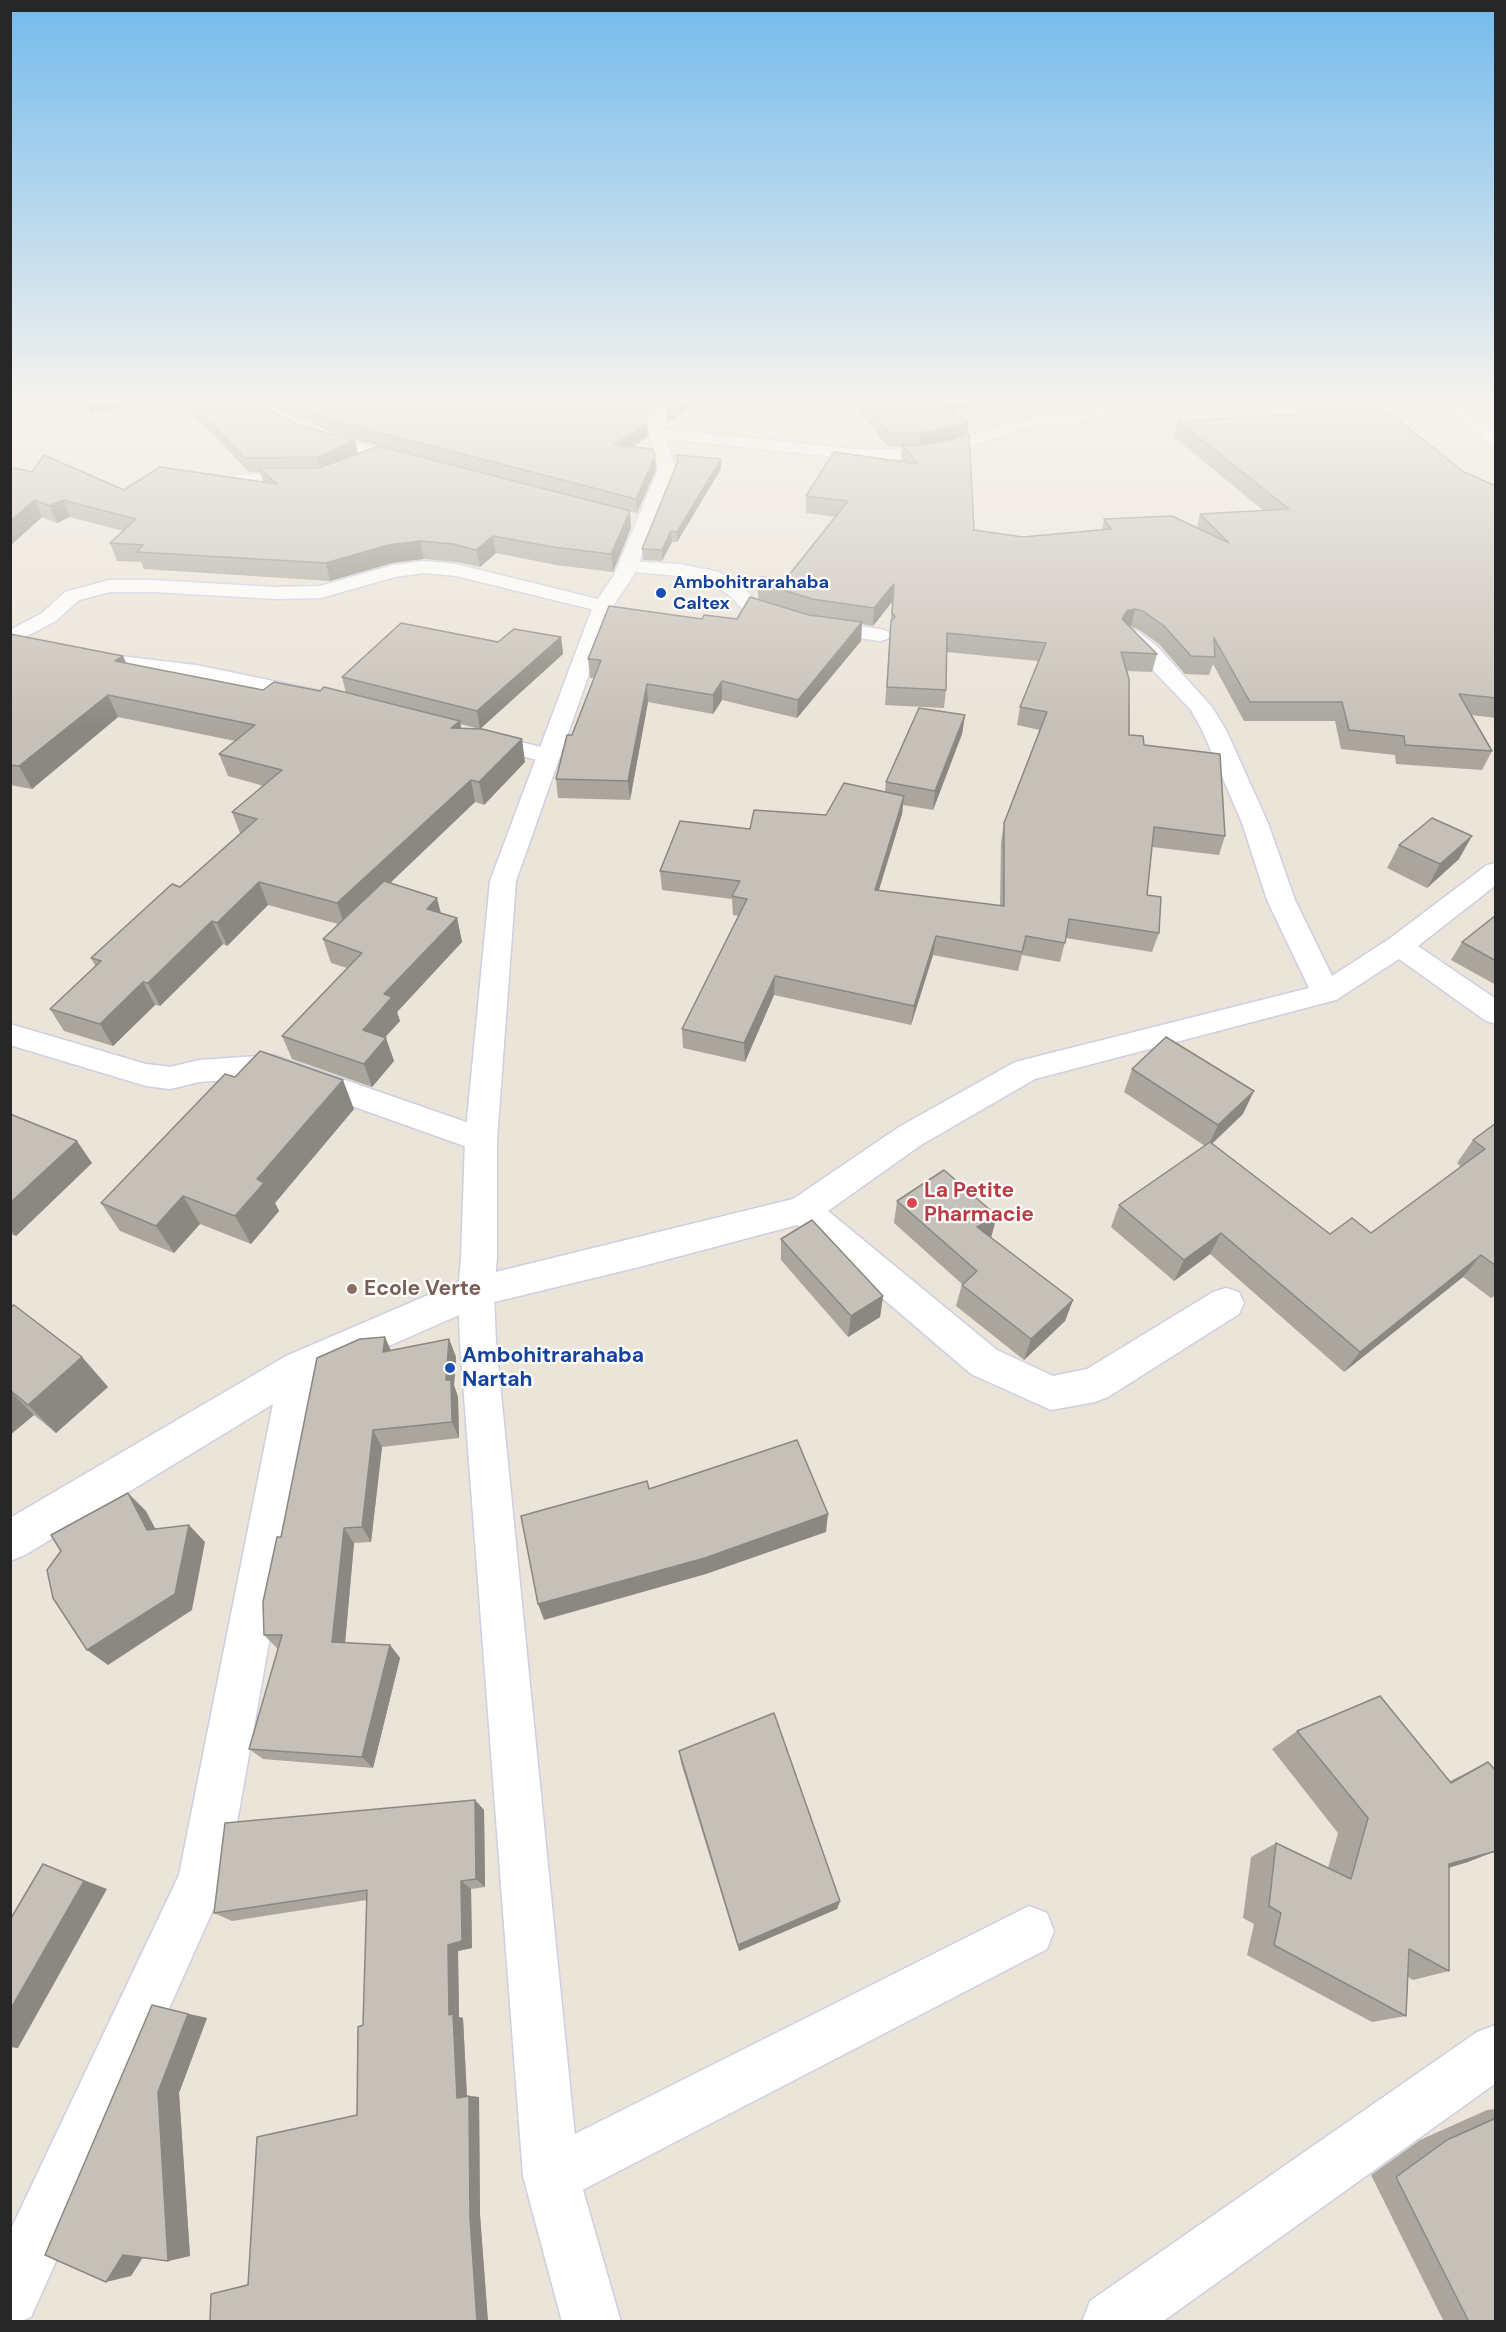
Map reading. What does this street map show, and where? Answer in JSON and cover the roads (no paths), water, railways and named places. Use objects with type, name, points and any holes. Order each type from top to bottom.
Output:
[{"type":"street","points":[[592,2322],[550,2176],[478,1342],[476,1291],[479,1258],[481,1140],[503,881],[603,606],[624,575],[639,522],[644,512]]},
{"type":"street","points":[[10,639],[49,617],[72,596],[109,586],[153,586],[276,593],[321,592],[393,571],[424,567],[456,570],[603,606]]},
{"type":"street","points":[[627,567],[680,570],[712,576],[736,591],[751,607],[765,612],[809,625],[880,634]]},
{"type":"street","points":[[1130,635],[1149,651],[1201,707],[1214,730],[1255,823],[1281,900],[1326,993]]},
{"type":"street","points":[[95,659],[196,672],[328,700]]},
{"type":"street","points":[[459,734],[549,756]]},
{"type":"street","points":[[10,1541],[299,1368],[476,1291],[639,1254],[803,1210],[910,1136],[1026,1070],[1326,993],[1399,946],[1496,871]]},
{"type":"street","points":[[1399,946],[1496,1014]]},
{"type":"street","points":[[10,1034],[146,1075],[170,1078],[199,1071],[273,1066],[481,1140]]},
{"type":"street","points":[[803,1210],[984,1362],[1051,1393],[1095,1385],[1226,1303]]},
{"type":"street","points":[[10,2296],[204,1879],[299,1368]]},
{"type":"street","points":[[550,2176],[1029,1931]]},
{"type":"street","points":[[1111,2322],[1496,2051]]},
{"type":"place","name":"Ambohitrarahaba Caltex","points":[[661,593]]},
{"type":"place","name":"La Petite Pharmacie","points":[[912,1203]]},
{"type":"place","name":"Ecole Verte","points":[[352,1289]]},
{"type":"place","name":"Ambohitrarahaba Nartah","points":[[450,1368]]}]
